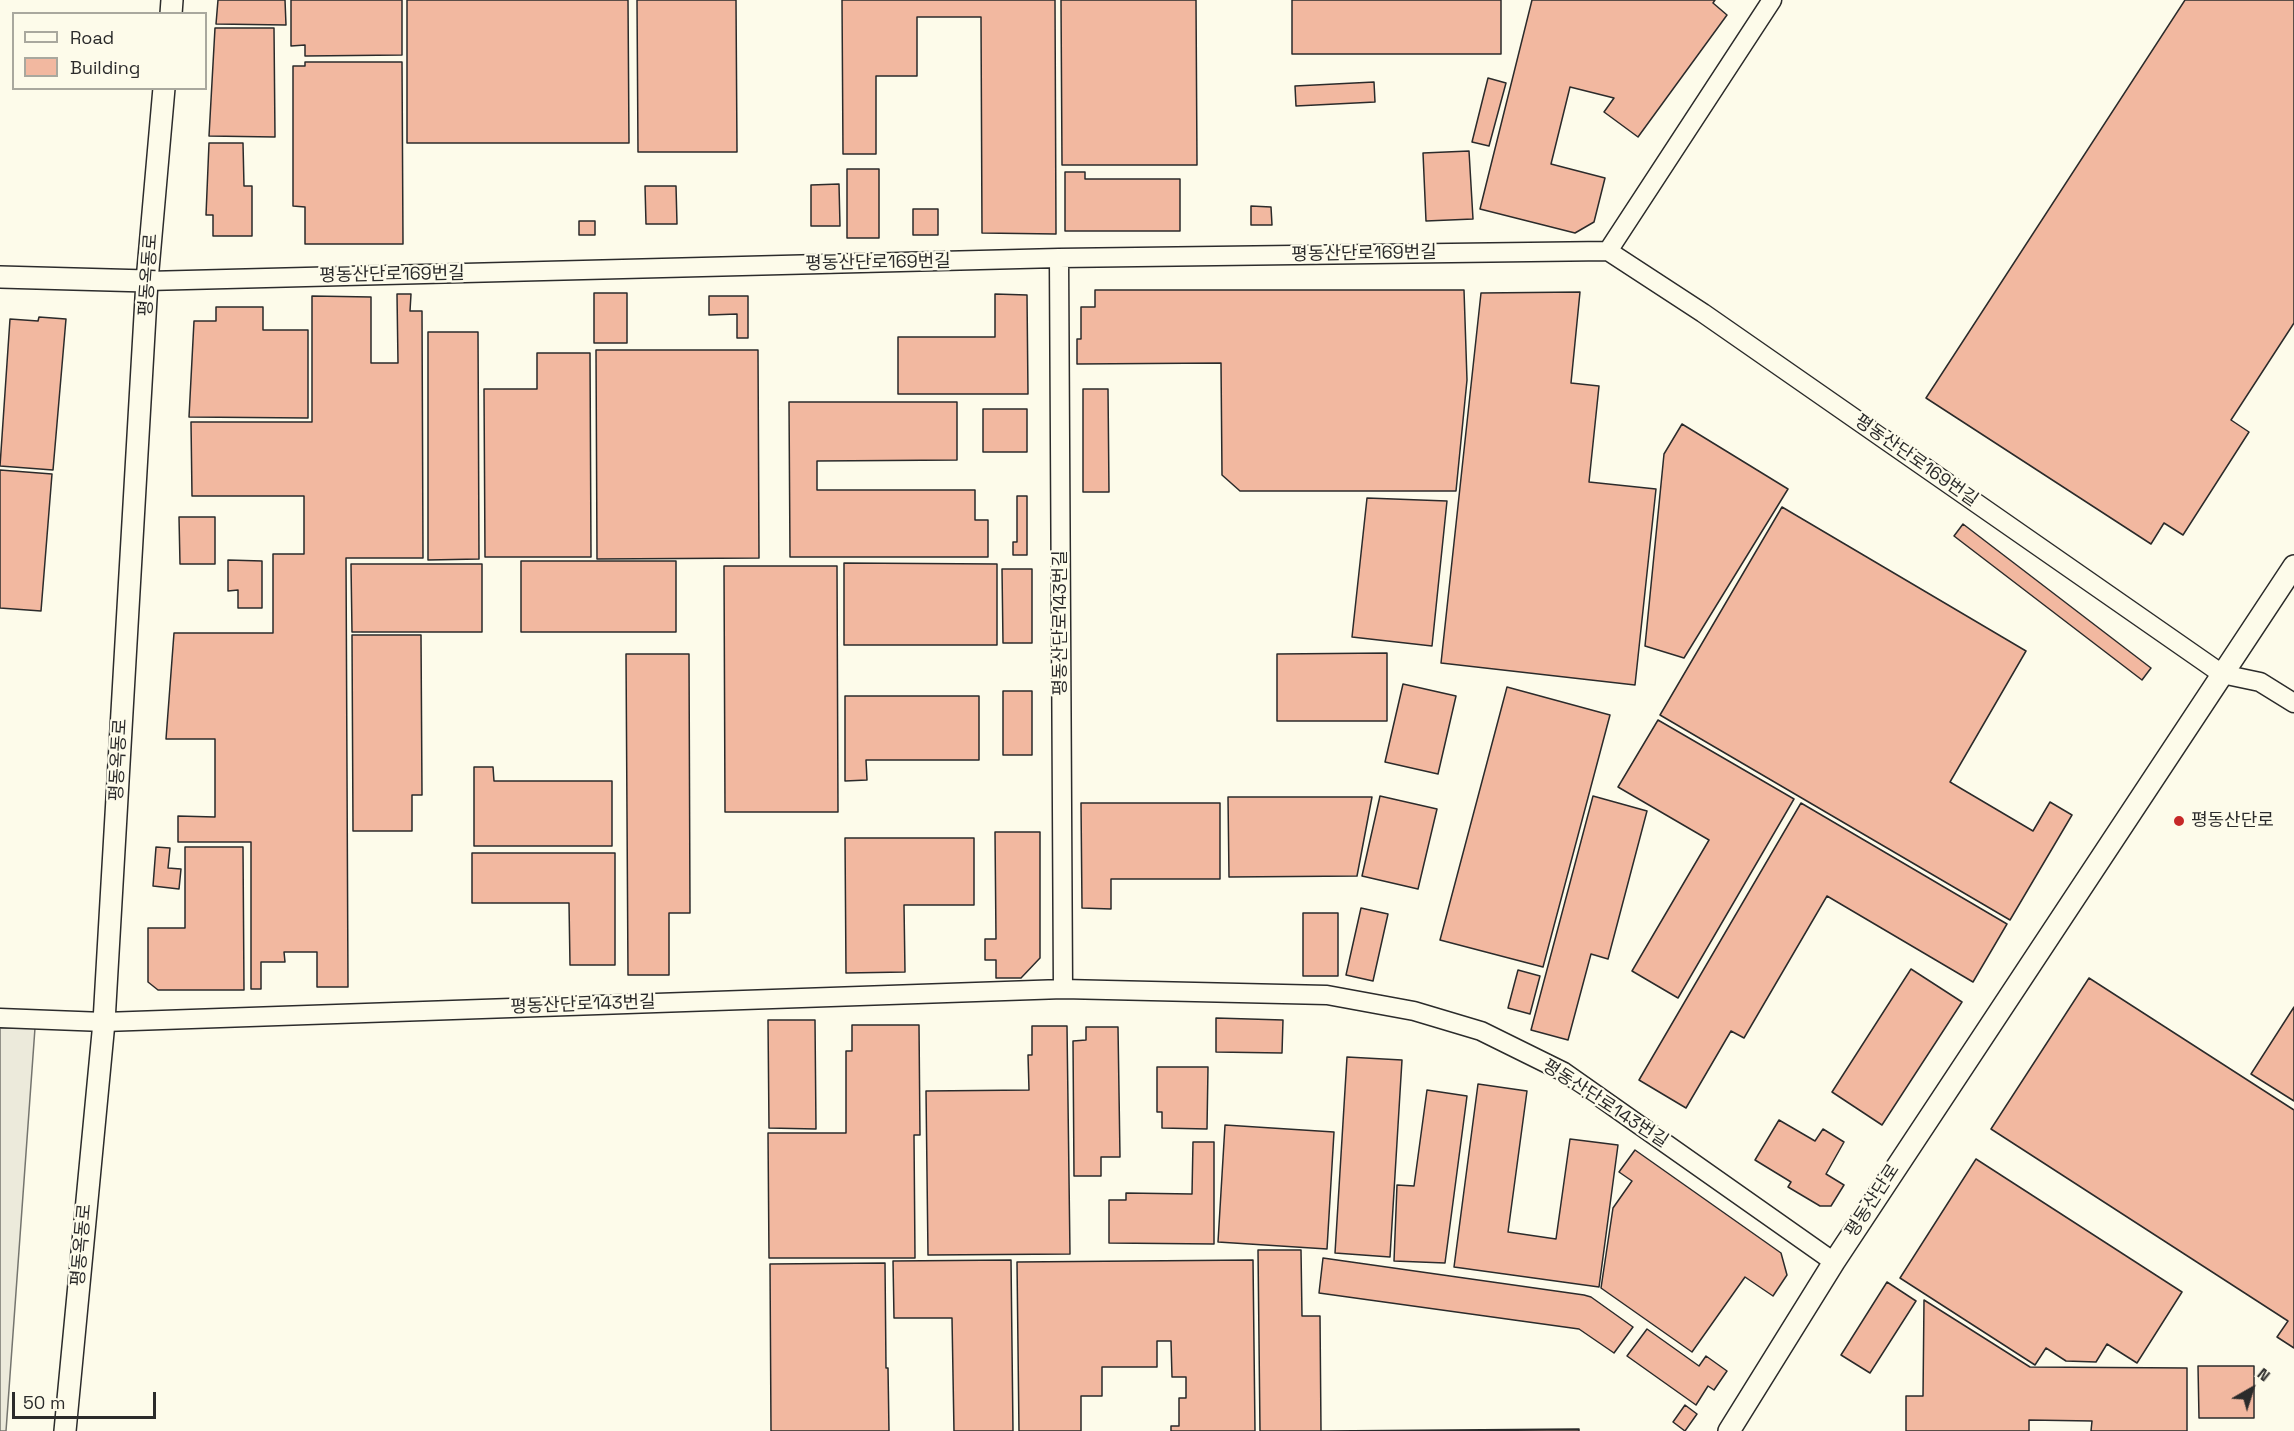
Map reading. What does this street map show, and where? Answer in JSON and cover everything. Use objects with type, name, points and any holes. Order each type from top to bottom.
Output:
[{"type":"street","points":[[1608,251],[1772,0]]},
{"type":"street","name":"평동옥동로","points":[[65,1431],[104,1022],[147,280],[164,90]]},
{"type":"street","name":"평동산단로169번길","points":[[147,280],[1059,258],[1608,251],[1703,313],[2222,674]]},
{"type":"street","name":"평동산단로143번길","points":[[1059,258],[1063,988]]},
{"type":"street","points":[[0,277],[147,280]]},
{"type":"street","name":"평동산단로","points":[[1729,1431],[1833,1262],[2294,566]]},
{"type":"street","points":[[2222,674],[2260,681],[2294,703]]},
{"type":"street","name":"평동산단로143번길","points":[[0,1018],[104,1022],[1063,988],[1327,995],[1414,1011],[1481,1031],[1564,1072],[1833,1262]]},
{"type":"shaded area","points":[[0,1028],[35,1028],[6,1431],[0,1431]]},
{"type":"building","points":[[218,0],[285,0],[286,25],[216,24]]},
{"type":"building","points":[[291,0],[402,0],[402,55],[305,56],[305,45],[291,46]]},
{"type":"building","points":[[407,0],[628,0],[629,143],[407,143]]},
{"type":"building","points":[[637,0],[736,0],[737,152],[638,152]]},
{"type":"building","points":[[842,0],[1055,0],[1056,234],[982,233],[981,17],[917,17],[917,76],[876,76],[876,154],[843,154]]},
{"type":"building","points":[[1061,0],[1196,0],[1197,165],[1062,165]]},
{"type":"building","points":[[1292,0],[1501,0],[1501,54],[1292,54]]},
{"type":"building","points":[[1532,0],[1715,0],[1713,3],[1727,15],[1638,137],[1604,112],[1614,98],[1570,87],[1551,164],[1605,178],[1594,222],[1575,233],[1480,209]]},
{"type":"building","points":[[2185,0],[2294,0],[2294,323],[2231,420],[2249,432],[2183,535],[2164,523],[2151,544],[1926,398]]},
{"type":"building","points":[[215,28],[274,28],[275,137],[209,136]]},
{"type":"building","points":[[305,62],[402,62],[403,244],[305,244],[305,207],[293,206],[293,66],[305,66]]},
{"type":"building","points":[[1488,78],[1506,83],[1489,146],[1472,142]]},
{"type":"building","points":[[1374,82],[1375,102],[1296,106],[1295,86]]},
{"type":"building","points":[[209,143],[243,143],[244,186],[252,186],[252,236],[213,236],[213,215],[206,215]]},
{"type":"building","points":[[1469,151],[1473,219],[1426,221],[1423,153]]},
{"type":"building","points":[[847,169],[879,169],[879,238],[847,238]]},
{"type":"building","points":[[1065,172],[1085,172],[1085,179],[1180,179],[1180,231],[1065,231]]},
{"type":"building","points":[[839,184],[840,226],[811,226],[811,185]]},
{"type":"building","points":[[645,186],[676,186],[677,224],[646,224]]},
{"type":"building","points":[[1251,206],[1271,207],[1272,225],[1251,225]]},
{"type":"building","points":[[913,209],[938,209],[938,235],[913,235]]},
{"type":"building","points":[[579,221],[595,221],[595,235],[579,235]]},
{"type":"building","points":[[1095,290],[1464,290],[1467,380],[1456,491],[1240,491],[1222,475],[1221,363],[1077,364],[1077,339],[1081,339],[1081,307],[1095,307]]},
{"type":"building","points":[[1580,292],[1571,383],[1599,386],[1589,482],[1656,489],[1635,685],[1441,663],[1481,293]]},
{"type":"building","points":[[594,293],[627,293],[627,343],[594,343]]},
{"type":"building","points":[[397,294],[411,294],[410,311],[422,311],[423,558],[346,558],[348,987],[317,987],[317,952],[284,952],[285,962],[261,962],[261,989],[251,989],[251,842],[178,842],[178,816],[215,817],[215,739],[166,739],[174,633],[273,633],[273,554],[304,554],[304,496],[192,496],[191,422],[312,422],[312,296],[371,297],[371,363],[398,363]]},
{"type":"building","points":[[995,294],[1027,295],[1028,394],[898,394],[898,337],[995,337]]},
{"type":"building","points":[[709,296],[748,296],[748,338],[737,338],[737,314],[709,315]]},
{"type":"building","points":[[216,307],[263,307],[263,330],[308,330],[308,418],[189,417],[194,321],[216,321]]},
{"type":"building","points":[[39,317],[66,319],[53,470],[0,466],[10,319],[38,321]]},
{"type":"building","points":[[428,332],[478,332],[479,559],[428,560]]},
{"type":"building","points":[[596,350],[758,350],[759,558],[597,559]]},
{"type":"building","points":[[537,353],[590,353],[591,557],[485,557],[484,389],[537,389]]},
{"type":"building","points":[[1083,389],[1108,389],[1109,492],[1083,492]]},
{"type":"building","points":[[789,402],[957,402],[957,460],[817,461],[817,490],[975,490],[975,520],[988,520],[988,557],[790,557]]},
{"type":"building","points":[[983,409],[1027,409],[1027,452],[983,452]]},
{"type":"building","points":[[1682,424],[1788,489],[1684,658],[1645,646],[1664,454]]},
{"type":"building","points":[[0,470],[52,474],[41,611],[0,608]]},
{"type":"building","points":[[1017,496],[1027,496],[1027,555],[1013,555],[1013,542],[1017,542]]},
{"type":"building","points":[[1367,498],[1447,501],[1432,646],[1352,637]]},
{"type":"building","points":[[1782,507],[2026,651],[1950,782],[2033,831],[2050,802],[2072,815],[2010,920],[1660,715]]},
{"type":"building","points":[[179,517],[215,517],[215,564],[180,564]]},
{"type":"building","points":[[1963,524],[2151,668],[2142,680],[1954,536]]},
{"type":"building","points":[[228,560],[262,561],[262,608],[238,608],[238,590],[228,591]]},
{"type":"building","points":[[521,561],[676,561],[676,632],[521,632]]},
{"type":"building","points":[[844,563],[997,564],[997,645],[844,645]]},
{"type":"building","points":[[351,564],[482,564],[482,632],[352,632]]},
{"type":"building","points":[[724,566],[837,566],[838,812],[725,812]]},
{"type":"building","points":[[1002,569],[1032,569],[1032,643],[1003,643]]},
{"type":"building","points":[[352,635],[421,635],[422,795],[412,795],[412,831],[353,831]]},
{"type":"building","points":[[1387,653],[1387,721],[1277,721],[1277,654]]},
{"type":"building","points":[[626,654],[689,654],[690,913],[669,913],[669,975],[628,975]]},
{"type":"building","points":[[1403,684],[1456,696],[1438,774],[1385,762]]},
{"type":"building","points":[[1507,687],[1610,715],[1543,967],[1440,940]]},
{"type":"building","points":[[1003,691],[1032,691],[1032,755],[1003,755]]},
{"type":"building","points":[[845,696],[979,696],[979,760],[866,760],[867,780],[845,781]]},
{"type":"building","points":[[1658,720],[1794,799],[1678,998],[1632,971],[1709,840],[1618,787]]},
{"type":"building","points":[[474,767],[493,767],[494,781],[612,781],[612,846],[474,846]]},
{"type":"building","points":[[1380,796],[1437,809],[1418,889],[1362,876]]},
{"type":"building","points":[[1593,796],[1647,811],[1608,959],[1591,954],[1568,1040],[1531,1030]]},
{"type":"building","points":[[1228,797],[1372,797],[1357,876],[1229,877]]},
{"type":"building","points":[[1081,803],[1220,803],[1220,879],[1111,879],[1111,909],[1082,908]]},
{"type":"building","points":[[1801,803],[2007,924],[1973,982],[1827,896],[1744,1038],[1731,1031],[1686,1108],[1639,1080]]},
{"type":"building","points":[[995,832],[1040,832],[1040,958],[1021,978],[996,978],[996,960],[985,960],[985,939],[996,939]]},
{"type":"building","points":[[845,838],[974,838],[974,905],[904,905],[905,972],[846,973]]},
{"type":"building","points":[[156,847],[170,848],[168,868],[181,869],[179,889],[153,886]]},
{"type":"building","points":[[185,847],[243,847],[244,990],[158,990],[148,982],[148,928],[185,928]]},
{"type":"building","points":[[472,853],[615,853],[615,965],[570,965],[569,903],[472,903]]},
{"type":"building","points":[[1361,908],[1388,914],[1373,981],[1346,975]]},
{"type":"building","points":[[1303,913],[1338,913],[1338,976],[1303,976]]},
{"type":"building","points":[[1911,969],[1962,1002],[1882,1125],[1832,1092]]},
{"type":"building","points":[[1518,970],[1540,976],[1530,1014],[1508,1008]]},
{"type":"building","points":[[2089,978],[2294,1110],[2294,1348],[2277,1337],[2288,1321],[1991,1129]]},
{"type":"building","points":[[2294,1007],[2294,1101],[2251,1074]]},
{"type":"building","points":[[1216,1018],[1283,1020],[1282,1053],[1216,1052]]},
{"type":"building","points":[[768,1020],[815,1020],[816,1129],[769,1128]]},
{"type":"building","points":[[852,1025],[919,1025],[920,1135],[914,1135],[915,1258],[769,1258],[768,1133],[846,1133],[846,1051],[852,1051]]},
{"type":"building","points":[[1032,1026],[1067,1026],[1070,1254],[928,1255],[926,1091],[1029,1090],[1028,1055],[1032,1055]]},
{"type":"building","points":[[1086,1027],[1118,1027],[1120,1157],[1101,1157],[1101,1176],[1074,1176],[1073,1041],[1086,1040]]},
{"type":"building","points":[[1347,1057],[1402,1060],[1390,1257],[1335,1253]]},
{"type":"building","points":[[1157,1067],[1208,1067],[1207,1129],[1162,1128],[1162,1112],[1157,1112]]},
{"type":"building","points":[[1478,1084],[1527,1091],[1508,1232],[1556,1239],[1570,1139],[1618,1145],[1599,1287],[1454,1267]]},
{"type":"building","points":[[1427,1090],[1467,1096],[1445,1263],[1394,1261],[1397,1185],[1414,1186]]},
{"type":"building","points":[[1779,1120],[1815,1141],[1823,1129],[1844,1142],[1826,1174],[1844,1185],[1831,1206],[1820,1206],[1788,1187],[1791,1182],[1755,1160]]},
{"type":"building","points":[[1225,1125],[1334,1132],[1327,1249],[1218,1242]]},
{"type":"building","points":[[1193,1142],[1214,1142],[1214,1244],[1109,1243],[1109,1200],[1126,1200],[1126,1193],[1192,1194]]},
{"type":"building","points":[[1635,1150],[1781,1253],[1787,1275],[1773,1296],[1745,1277],[1692,1352],[1601,1288],[1613,1208],[1632,1181],[1619,1172]]},
{"type":"building","points":[[1976,1159],[2182,1292],[2137,1363],[2107,1344],[2096,1362],[2066,1361],[2046,1348],[2035,1365],[1900,1278]]},
{"type":"building","points":[[1258,1250],[1301,1250],[1302,1316],[1320,1316],[1321,1431],[1260,1431]]},
{"type":"building","points":[[1323,1258],[1584,1295],[1591,1297],[1633,1327],[1614,1353],[1579,1329],[1319,1293]]},
{"type":"building","points":[[1011,1260],[1013,1431],[954,1431],[952,1318],[894,1318],[893,1261]]},
{"type":"building","points":[[1253,1260],[1255,1431],[1171,1431],[1171,1426],[1179,1426],[1179,1398],[1186,1398],[1186,1377],[1172,1377],[1171,1341],[1157,1341],[1157,1367],[1102,1367],[1102,1396],[1081,1396],[1081,1431],[1019,1431],[1017,1262]]},
{"type":"building","points":[[885,1263],[889,1431],[771,1431],[770,1264]]},
{"type":"building","points":[[1887,1282],[1916,1301],[1870,1373],[1841,1355]]},
{"type":"building","points":[[1924,1300],[2030,1367],[2187,1368],[2187,1431],[2091,1431],[2092,1421],[2029,1420],[2029,1431],[1906,1431],[1906,1396],[1923,1396]]},
{"type":"building","points":[[1647,1329],[1699,1366],[1706,1356],[1727,1371],[1714,1390],[1708,1386],[1696,1405],[1627,1356]]},
{"type":"building","points":[[2198,1366],[2254,1366],[2254,1418],[2199,1418]]},
{"type":"building","points":[[1685,1405],[1697,1414],[1685,1431],[1673,1422]]},
{"type":"building","points":[[1579,1429],[1579,1431],[1321,1431]]},
{"type":"place","name":"평동산단로","points":[[2179,821]]}]
